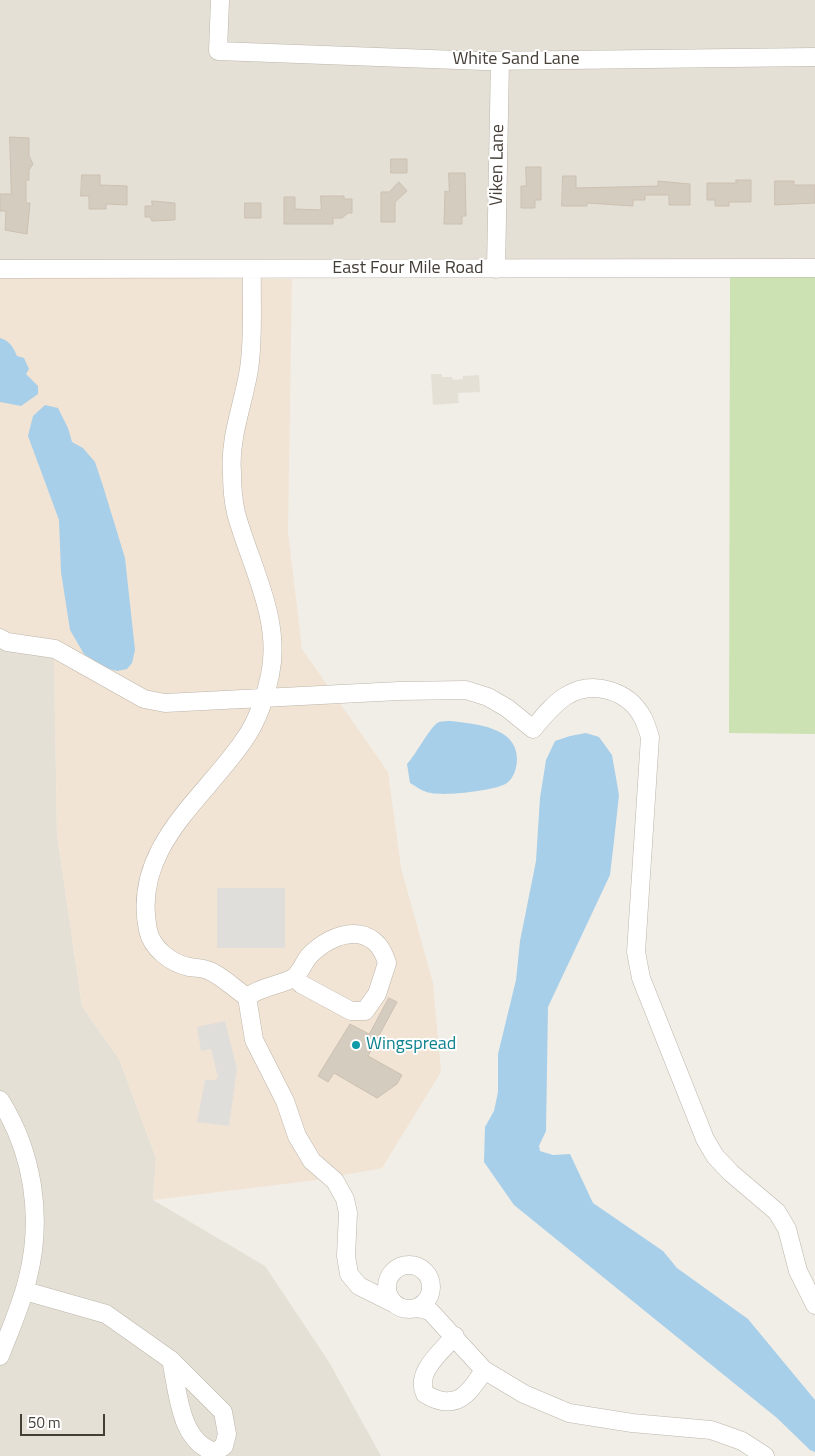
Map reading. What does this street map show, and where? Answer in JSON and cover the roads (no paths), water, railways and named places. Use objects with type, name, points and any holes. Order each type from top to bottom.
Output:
[{"type":"street","name":"White Sand Lane","points":[[220,0],[218,51],[500,61],[815,58]]},
{"type":"street","name":"Viken Lane","points":[[496,269],[500,61]]},
{"type":"street","name":"East Four Mile Road","points":[[0,269],[815,268]]},
{"type":"street","points":[[252,269],[249,365],[231,468],[236,512],[264,596],[272,634],[270,674],[257,716],[245,739],[165,839],[152,868],[146,907],[151,939],[164,954],[186,966],[209,970],[247,997],[254,1040],[285,1101],[296,1136],[312,1161],[335,1181],[345,1199],[348,1213],[346,1256],[349,1274],[359,1286],[405,1309],[418,1308],[430,1311],[484,1370],[524,1394],[569,1413],[632,1423],[711,1430],[742,1441],[765,1456]]},
{"type":"street","points":[[0,638],[7,642],[55,649],[144,699],[165,703],[400,691],[466,690],[488,696],[508,708],[533,729],[567,695],[582,690],[599,689],[615,692],[630,702],[643,718],[650,737],[636,952],[642,978],[705,1139],[715,1156],[731,1173],[778,1212],[787,1229],[798,1271],[815,1305]]},
{"type":"street","points":[[247,997],[269,985],[294,977],[309,956],[322,946],[350,934],[364,934],[379,943],[388,963],[377,994],[365,1011],[351,1011],[300,984],[294,977]]},
{"type":"street","points":[[0,1100],[23,1148],[34,1198],[34,1246],[24,1291],[0,1356]]},
{"type":"street","points":[[394,1303],[387,1290],[390,1275],[403,1266],[410,1265],[424,1270],[432,1284],[429,1299],[418,1308]]},
{"type":"street","points":[[24,1291],[106,1314],[171,1360],[223,1412],[227,1434],[224,1446],[215,1452],[204,1449],[187,1430],[171,1360]]},
{"type":"street","points":[[454,1336],[424,1372],[421,1383],[425,1394],[441,1400],[456,1401],[471,1391],[484,1370]]},
{"type":"water","points":[[0,338],[11,345],[17,356],[24,358],[29,369],[26,374],[38,386],[38,394],[21,406],[0,402]]},
{"type":"water","points":[[45,405],[58,408],[68,428],[72,442],[83,448],[95,462],[103,486],[125,558],[135,650],[132,663],[127,669],[117,671],[106,668],[84,654],[70,630],[61,572],[59,520],[28,436],[33,416]]},
{"type":"water","points":[[451,721],[493,729],[510,740],[515,748],[517,759],[515,772],[507,783],[470,792],[438,794],[420,789],[410,783],[407,764],[435,725],[440,722]]},
{"type":"water","points":[[586,733],[599,737],[612,755],[619,795],[614,841],[610,875],[548,1007],[546,1131],[539,1146],[540,1151],[553,1155],[570,1154],[593,1203],[663,1251],[677,1268],[748,1319],[815,1400],[815,1452],[810,1450],[777,1418],[514,1205],[484,1162],[485,1127],[494,1111],[498,1092],[498,1054],[516,980],[520,941],[536,861],[540,798],[546,760],[555,741]]},
{"type":"place","name":"Wingspread","points":[[356,1045]]}]
